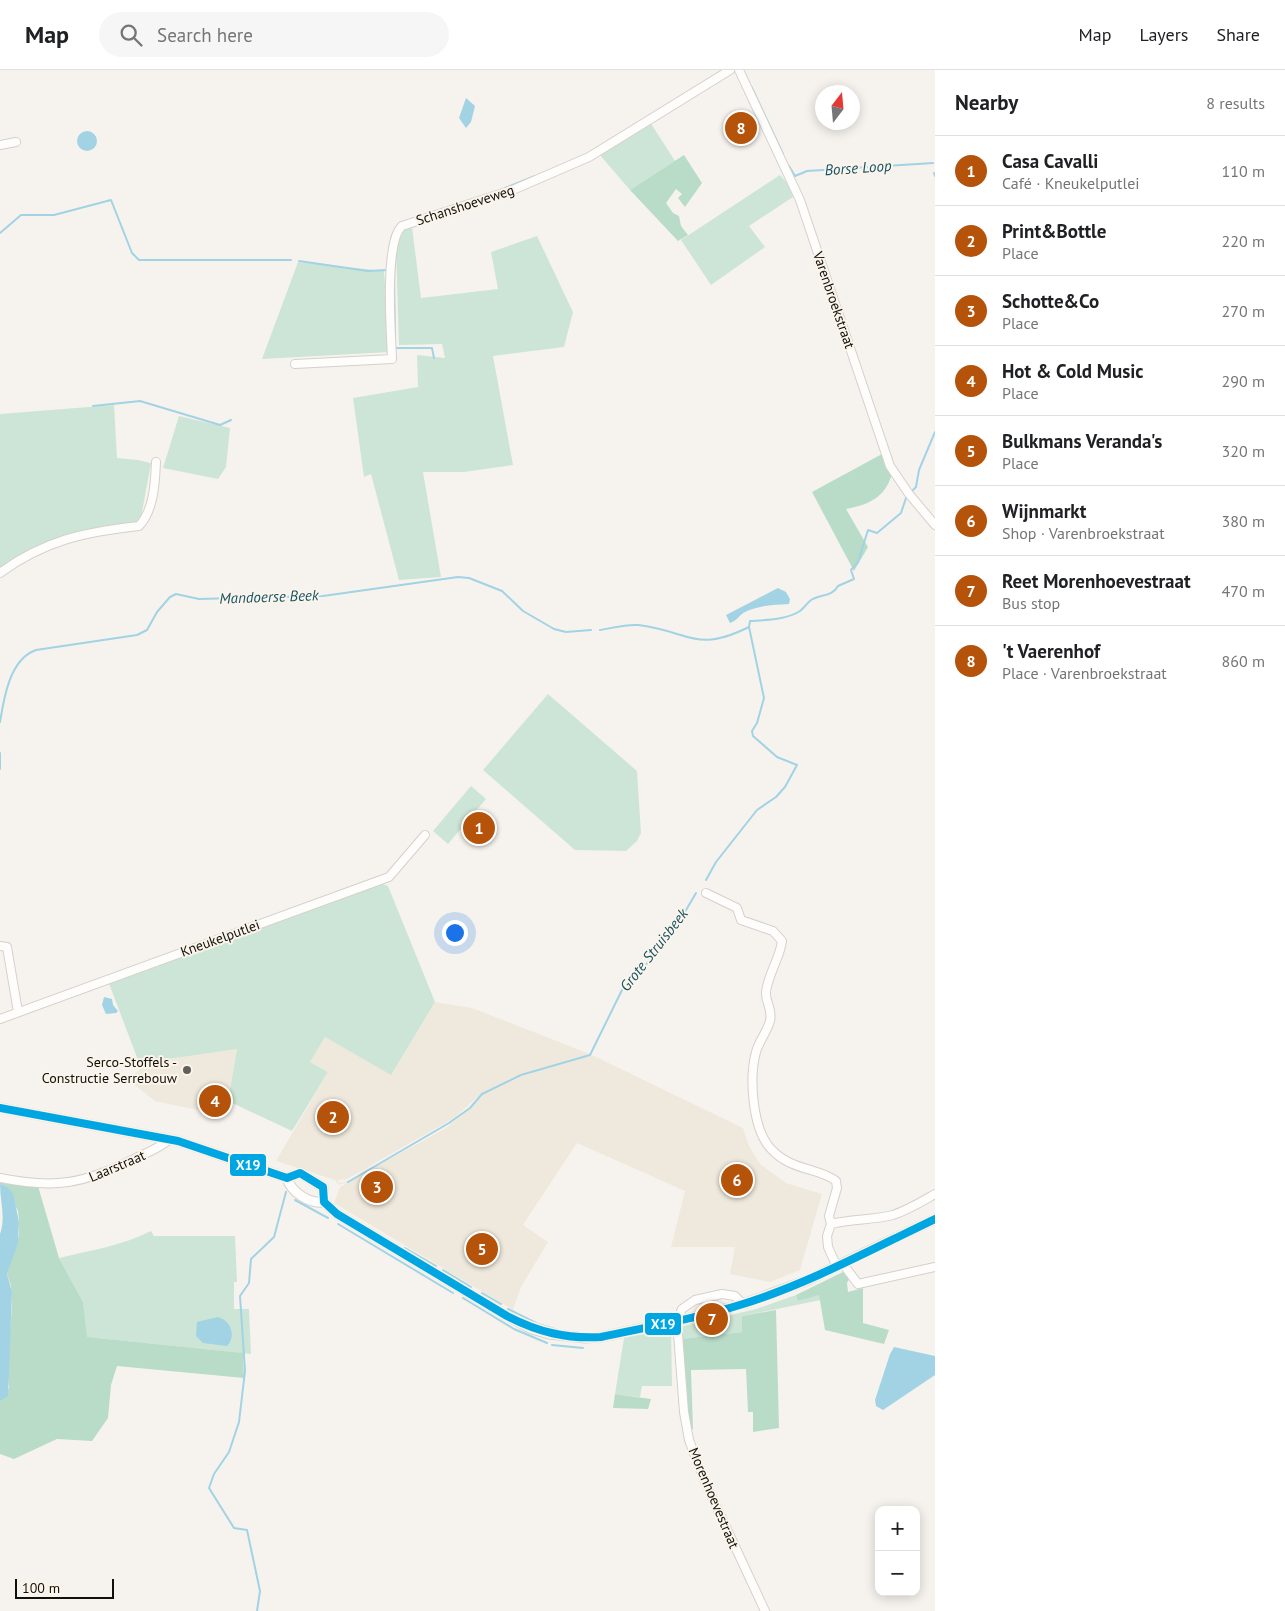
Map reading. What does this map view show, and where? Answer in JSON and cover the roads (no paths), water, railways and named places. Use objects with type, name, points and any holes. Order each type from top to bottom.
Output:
[{"type":"street","name":"Schanshoeveweg","points":[[295,364],[392,359],[390,284],[392,248],[397,232],[402,226],[515,189],[589,157],[730,70]]},
{"type":"street","name":"Varenbroekstraat","points":[[739,70],[800,200],[890,466],[909,494],[935,526]]},
{"type":"street","points":[[0,145],[16,142]]},
{"type":"street","points":[[0,573],[32,551],[67,538],[104,530],[139,526],[149,509],[155,483],[156,462]]},
{"type":"street","name":"Kneukelputlei","points":[[0,1019],[389,877],[425,835]]},
{"type":"street","points":[[706,893],[737,908],[741,920],[773,931],[782,941],[766,993],[772,1011],[770,1023],[756,1049],[753,1063],[752,1081],[757,1118],[763,1138],[771,1150],[785,1161],[836,1181],[837,1188],[828,1216],[831,1224],[827,1236],[828,1247],[840,1266],[858,1284],[935,1267]]},
{"type":"street","points":[[0,946],[7,947],[18,1012]]},
{"type":"street","points":[[0,1108],[170,1139],[287,1178],[300,1173],[323,1187],[324,1202],[337,1214],[532,1329],[563,1337],[600,1337],[677,1321],[743,1304],[840,1266],[935,1219]]},
{"type":"street","name":"Laarstraat","points":[[0,1178],[48,1185],[90,1178],[106,1173],[159,1147],[170,1139]]},
{"type":"street","points":[[287,1178],[294,1191],[316,1203],[324,1202]]},
{"type":"street","points":[[831,1224],[849,1219],[891,1215],[907,1210],[935,1194]]},
{"type":"street","points":[[677,1321],[682,1309],[694,1300],[722,1294],[736,1296],[743,1304]]},
{"type":"street","name":"Morenhoevestraat","points":[[677,1321],[684,1412],[689,1440],[705,1482],[765,1611]]},
{"type":"water","points":[[466,98],[475,106],[471,122],[466,128],[459,118]]},
{"type":"water","points":[[87,131],[94,134],[97,141],[94,148],[87,151],[80,148],[77,141],[80,134]]},
{"type":"water","points":[[778,588],[786,592],[790,599],[789,604],[756,608],[745,612],[730,623],[726,615]]},
{"type":"water","points":[[104,997],[112,999],[113,1005],[118,1011],[116,1013],[106,1014],[102,1005]]},
{"type":"water","points":[[0,1184],[6,1186],[13,1193],[19,1222],[18,1243],[7,1274],[12,1292],[8,1396],[0,1401],[0,1234],[3,1215]]},
{"type":"water","points":[[218,1317],[227,1322],[231,1330],[230,1342],[227,1346],[203,1343],[196,1336],[197,1322]]},
{"type":"water","points":[[894,1347],[935,1356],[935,1375],[883,1410],[876,1406],[875,1400]]},
{"type":"waterway","name":"Borse Loop","points":[[751,86],[783,154]]},
{"type":"waterway","name":"Borse Loop","points":[[789,166],[795,176],[807,171],[933,163]]},
{"type":"waterway","points":[[505,188],[535,176]]},
{"type":"waterway","points":[[0,233],[21,215],[54,215],[111,200],[132,253],[139,260],[291,260]]},
{"type":"waterway","points":[[389,250],[392,235],[399,225]]},
{"type":"waterway","points":[[299,261],[368,271],[388,270]]},
{"type":"waterway","points":[[394,275],[395,348],[432,348],[434,358]]},
{"type":"waterway","points":[[93,406],[140,401],[220,425],[231,420]]},
{"type":"waterway","name":"Grote Struisbeek","points":[[912,491],[916,487],[919,470],[935,432]]},
{"type":"waterway","name":"Grote Struisbeek","points":[[706,880],[716,862],[757,810],[776,797],[785,787],[797,765],[777,757],[753,736],[752,731],[757,723],[764,698],[749,627],[750,621],[776,619],[794,614],[811,600],[829,594],[836,590],[838,586],[854,579],[851,570],[858,562],[868,530],[877,533],[901,513],[907,495]]},
{"type":"waterway","name":"Mandoerse Beek","points":[[0,722],[6,691],[14,670],[27,655],[36,650],[137,635],[147,630],[157,612],[170,597],[176,594],[199,599],[323,596],[458,577],[469,578],[502,591],[523,611],[554,629],[566,632],[591,630]]},
{"type":"waterway","name":"Mandoerse Beek","points":[[600,630],[638,625],[703,640],[731,635],[749,627]]},
{"type":"waterway","name":"Mandoerse Beek","points":[[0,753],[0,769]]},
{"type":"waterway","name":"Grote Struisbeek","points":[[348,1182],[449,1123],[470,1108],[482,1094],[521,1075],[590,1055],[623,988],[642,970],[682,917],[696,893]]},
{"type":"waterway","name":"Grote Struisbeek","points":[[257,1611],[260,1591],[247,1530],[234,1528],[209,1488],[214,1474],[229,1452],[239,1422],[245,1371],[240,1296],[249,1283],[251,1259],[274,1237],[286,1192]]},
{"type":"waterway","points":[[295,1200],[328,1218]]},
{"type":"waterway","points":[[338,1224],[453,1293]]},
{"type":"waterway","points":[[405,1248],[436,1266]]},
{"type":"waterway","points":[[443,1270],[471,1287]]},
{"type":"waterway","points":[[482,1293],[501,1304]]},
{"type":"waterway","points":[[463,1298],[514,1329],[547,1343]]},
{"type":"waterway","points":[[508,1309],[538,1324],[558,1330]]},
{"type":"waterway","points":[[552,1345],[583,1348]]},
{"type":"place","name":"'t Vaerenhof","points":[[741,128]]},
{"type":"place","name":"Casa Cavalli","points":[[479,828]]},
{"type":"place","name":"Serco-Stoffels - Constructie Serrebouw","points":[[187,1070]]},
{"type":"place","name":"Hot & Cold Music","points":[[215,1101]]},
{"type":"place","name":"Print&Bottle","points":[[333,1117]]},
{"type":"place","name":"Wijnmarkt","points":[[737,1180]]},
{"type":"place","name":"Schotte&Co","points":[[377,1187]]},
{"type":"place","name":"Bulkmans Veranda's","points":[[482,1249]]},
{"type":"place","name":"Reet Morenhoevestraat","points":[[712,1319]]}]
